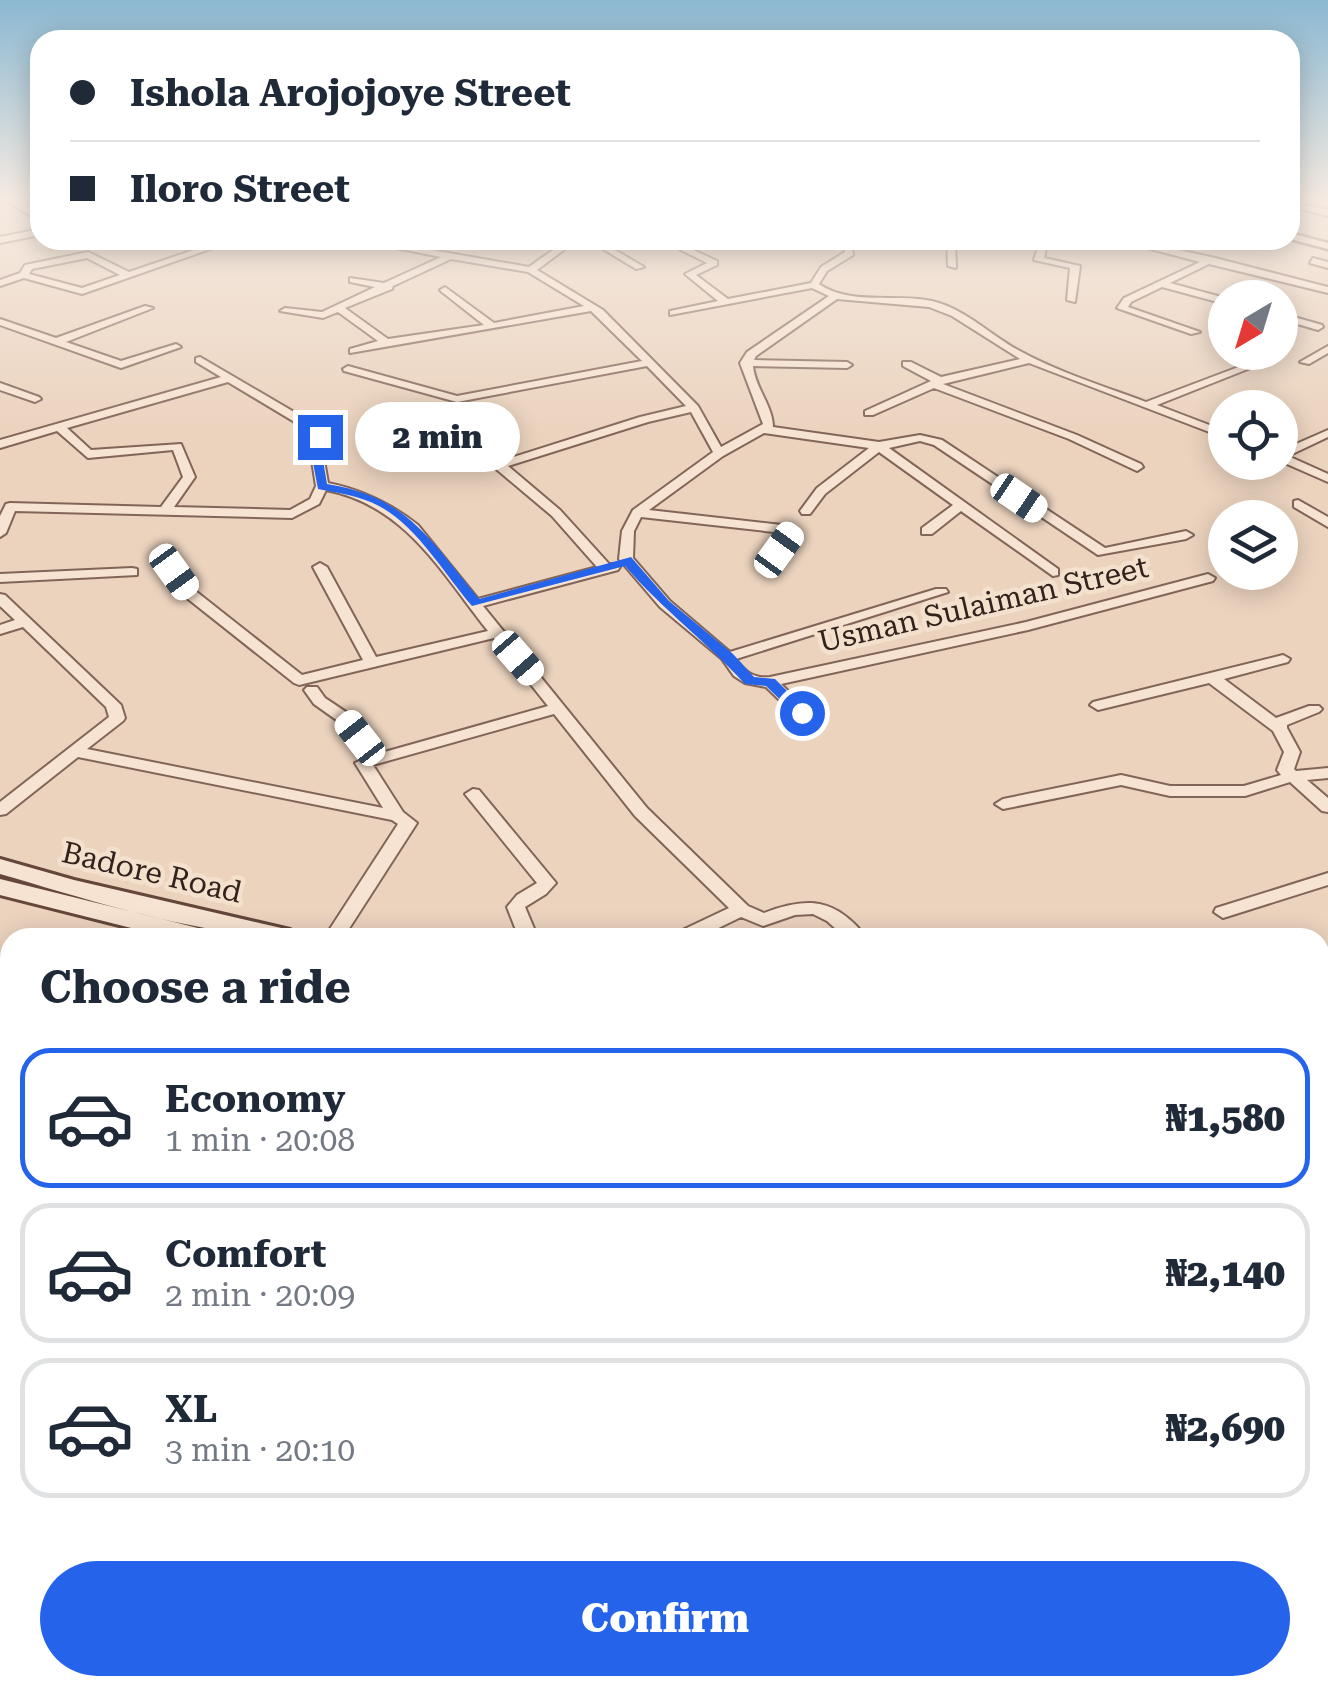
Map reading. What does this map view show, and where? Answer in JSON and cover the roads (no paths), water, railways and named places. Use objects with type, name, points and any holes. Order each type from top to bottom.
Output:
[{"type":"main road","name":"Badore Road","points":[[0,866],[247,928]]},
{"type":"main road","name":"Badore Road","points":[[4,891],[163,928]]},
{"type":"street","points":[[31,277],[82,291],[122,277]]},
{"type":"street","points":[[286,311],[312,317],[340,309],[409,277]]},
{"type":"street","points":[[542,277],[600,312],[694,408],[718,453]]},
{"type":"street","points":[[694,277],[725,302]]},
{"type":"street","points":[[673,313],[814,285],[819,277]]},
{"type":"street","points":[[1072,300],[1074,277]]},
{"type":"street","points":[[1174,277],[1127,300],[1122,308],[1195,332]]},
{"type":"street","points":[[1278,277],[1328,290]]},
{"type":"street","points":[[353,280],[390,287]]},
{"type":"street","points":[[1159,284],[1208,297]]},
{"type":"street","points":[[814,285],[820,294],[834,298],[903,299],[952,310],[998,345],[1030,360],[1208,428]]},
{"type":"street","points":[[445,290],[492,326]]},
{"type":"street","points":[[802,713],[770,682],[750,681],[728,657],[665,604],[626,560],[628,532],[637,513],[718,453],[763,430],[770,421],[761,397],[746,375],[745,363],[751,354],[834,298]]},
{"type":"street","points":[[56,342],[148,308]]},
{"type":"street","points":[[354,350],[591,308]]},
{"type":"street","points":[[340,309],[386,342]]},
{"type":"street","points":[[1298,321],[1318,327]]},
{"type":"street","points":[[0,322],[122,365],[176,347]]},
{"type":"street","points":[[1305,362],[1328,349]]},
{"type":"street","points":[[0,533],[5,503],[292,514],[314,501],[322,486],[314,442],[320,437],[319,431],[200,360]]},
{"type":"street","points":[[869,413],[937,383],[1030,360]]},
{"type":"street","points":[[348,370],[457,399],[647,363]]},
{"type":"street","points":[[745,363],[847,365]]},
{"type":"street","points":[[906,364],[937,383],[1074,437],[1137,467]]},
{"type":"street","points":[[1150,404],[1240,370]]},
{"type":"street","points":[[0,444],[229,378]]},
{"type":"street","points":[[0,386],[35,399]]},
{"type":"street","points":[[498,465],[540,456],[633,420],[694,408]]},
{"type":"street","points":[[424,420],[498,465],[556,513],[606,569]]},
{"type":"street","points":[[59,426],[88,454],[177,446],[190,477],[164,512]]},
{"type":"street","points":[[763,430],[879,446],[920,438],[938,442],[1103,552],[1186,535]]},
{"type":"street","points":[[1298,447],[1328,432]]},
{"type":"street","points":[[879,446],[1054,572]]},
{"type":"street","points":[[806,511],[821,491],[879,446]]},
{"type":"street","points":[[1298,464],[1328,478]]},
{"type":"street","points":[[322,486],[386,505],[412,528],[641,812],[740,910],[763,920],[803,905],[818,906],[846,928]]},
{"type":"street","points":[[1298,504],[1328,524]]},
{"type":"street","points":[[927,531],[961,505]]},
{"type":"street","points":[[637,513],[791,530],[767,566]]},
{"type":"street","points":[[476,604],[606,569],[626,560]]},
{"type":"street","points":[[320,567],[372,664]]},
{"type":"street","points":[[0,578],[132,572]]},
{"type":"street","points":[[174,572],[188,592],[300,680],[496,633]]},
{"type":"street","name":"Usman Sulaiman Street","points":[[770,682],[1028,626],[1208,578]]},
{"type":"street","points":[[728,657],[940,592]]},
{"type":"street","points":[[0,598],[113,706],[117,718],[0,810]]},
{"type":"street","points":[[0,630],[22,623]]},
{"type":"street","points":[[1098,704],[1282,659]]},
{"type":"street","points":[[1212,678],[1279,728],[1292,752],[1285,764],[1290,777],[1328,807]]},
{"type":"street","points":[[312,690],[319,701],[332,704],[376,758]]},
{"type":"street","points":[[341,928],[408,824],[397,816],[363,763],[560,708]]},
{"type":"street","points":[[1279,728],[1280,722],[1288,717],[1314,709]]},
{"type":"street","points":[[72,751],[397,816]]},
{"type":"street","points":[[1003,804],[1121,780],[1170,791],[1245,791],[1290,777],[1328,773]]},
{"type":"street","points":[[473,794],[548,883],[542,891],[521,899],[516,908],[525,928]]},
{"type":"street","points":[[1222,912],[1328,879]]},
{"type":"street","points":[[702,928],[740,910]]}]
